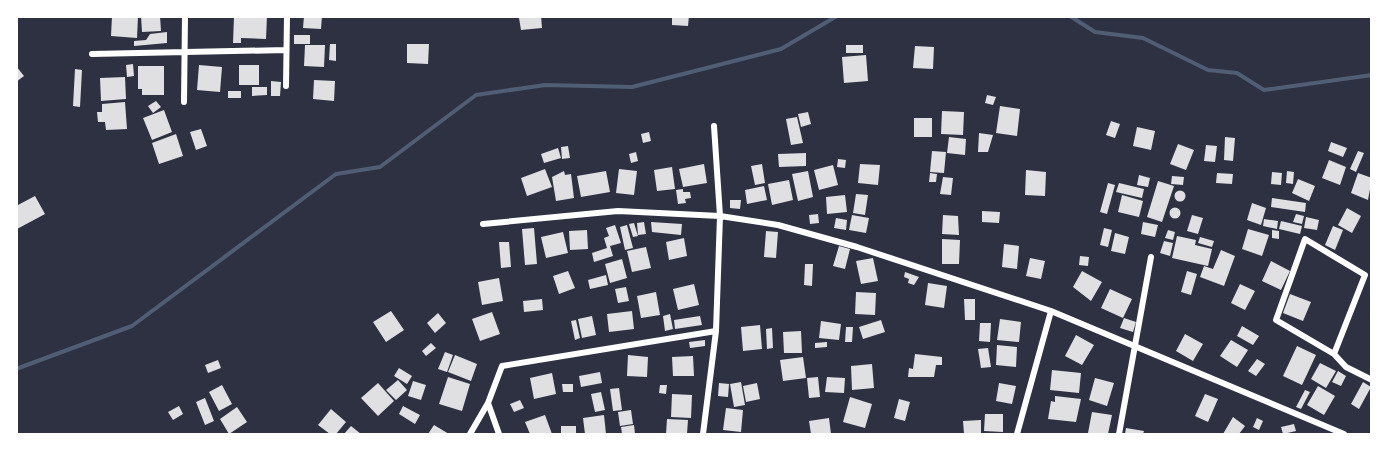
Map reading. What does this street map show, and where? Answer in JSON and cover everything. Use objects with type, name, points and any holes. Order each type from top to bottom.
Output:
[{"type":"street","points":[[184,102],[185,16]]},
{"type":"street","points":[[286,86],[287,16]]},
{"type":"street","points":[[92,54],[286,50]]},
{"type":"street","points":[[703,435],[716,331],[720,216],[714,126]]},
{"type":"street","points":[[483,224],[618,211],[720,216],[778,225],[857,247],[1051,311],[1344,435]]},
{"type":"street","points":[[1334,354],[1365,276],[1305,239],[1276,320],[1334,354],[1346,367],[1371,380]]},
{"type":"street","points":[[1119,435],[1133,346],[1151,257]]},
{"type":"street","points":[[1017,435],[1051,311]]},
{"type":"street","points":[[470,435],[488,403],[502,366],[716,331]]},
{"type":"street","points":[[488,403],[499,435]]},
{"type":"building","points":[[112,16],[138,16],[137,38],[111,36]]},
{"type":"building","points":[[141,16],[160,16],[161,31],[142,32]]},
{"type":"building","points":[[234,16],[267,16],[266,39],[241,38],[241,43],[233,43]]},
{"type":"building","points":[[304,16],[322,16],[321,29],[303,28]]},
{"type":"building","points":[[541,16],[542,28],[521,30],[519,18]]},
{"type":"building","points":[[672,16],[689,16],[688,26],[672,25]]},
{"type":"building","points":[[167,32],[167,43],[134,46],[134,41],[146,40],[150,34]]},
{"type":"building","points":[[294,35],[310,35],[310,44],[294,44]]},
{"type":"building","points":[[330,44],[336,44],[336,61],[329,60]]},
{"type":"building","points":[[407,44],[429,44],[428,64],[407,63]]},
{"type":"building","points":[[305,45],[325,45],[324,67],[304,66]]},
{"type":"building","points":[[846,45],[863,45],[863,53],[846,53]]},
{"type":"building","points":[[915,46],[934,47],[933,69],[913,68]]},
{"type":"building","points":[[866,55],[868,81],[844,83],[842,57]]},
{"type":"building","points":[[133,64],[134,76],[127,77],[126,65]]},
{"type":"building","points":[[199,65],[222,67],[220,92],[197,90]]},
{"type":"building","points":[[239,65],[259,65],[259,85],[239,85]]},
{"type":"building","points":[[16,66],[24,76],[16,82]]},
{"type":"building","points":[[138,66],[164,66],[164,95],[142,95],[142,89],[138,89]]},
{"type":"building","points":[[75,69],[82,70],[80,107],[73,106]]},
{"type":"building","points":[[125,77],[126,99],[101,101],[100,78]]},
{"type":"building","points":[[314,80],[335,81],[334,101],[313,99]]},
{"type":"building","points":[[271,81],[281,82],[280,96],[271,96]]},
{"type":"building","points":[[252,87],[267,87],[267,95],[252,96]]},
{"type":"building","points":[[228,91],[241,91],[241,98],[228,98]]},
{"type":"building","points":[[987,95],[996,97],[993,105],[985,103]]},
{"type":"building","points":[[156,101],[161,107],[153,113],[148,106]]},
{"type":"building","points":[[125,102],[127,129],[106,130],[105,122],[98,122],[97,112],[102,112],[102,104]]},
{"type":"building","points":[[1000,106],[1020,109],[1017,136],[996,133]]},
{"type":"building","points":[[164,110],[172,132],[152,140],[143,118]]},
{"type":"building","points":[[942,111],[964,112],[963,135],[941,134]]},
{"type":"building","points":[[808,112],[811,124],[801,127],[798,114]]},
{"type":"building","points":[[797,117],[803,143],[791,145],[786,119]]},
{"type":"building","points":[[914,118],[932,118],[932,137],[914,137]]},
{"type":"building","points":[[1111,121],[1120,124],[1115,138],[1106,135]]},
{"type":"building","points":[[1137,127],[1155,131],[1151,150],[1133,146]]},
{"type":"building","points":[[201,129],[207,146],[196,150],[190,132]]},
{"type":"building","points":[[649,132],[651,141],[643,143],[641,134]]},
{"type":"building","points":[[979,133],[993,135],[988,152],[978,152]]},
{"type":"building","points":[[176,134],[183,156],[159,164],[152,143]]},
{"type":"building","points":[[949,137],[966,139],[965,155],[947,153]]},
{"type":"building","points":[[1225,137],[1235,138],[1233,161],[1224,160]]},
{"type":"building","points":[[1331,142],[1347,148],[1343,157],[1328,151]]},
{"type":"building","points":[[1178,144],[1194,150],[1186,170],[1170,164]]},
{"type":"building","points":[[1206,145],[1217,146],[1215,162],[1204,161]]},
{"type":"building","points":[[568,146],[570,158],[562,159],[561,147]]},
{"type":"building","points":[[558,148],[561,158],[544,163],[541,154]]},
{"type":"building","points":[[932,151],[946,152],[944,173],[930,172]]},
{"type":"building","points":[[1358,151],[1364,153],[1356,172],[1350,169]]},
{"type":"building","points":[[636,152],[638,161],[631,163],[629,154]]},
{"type":"building","points":[[806,153],[806,166],[779,167],[778,154]]},
{"type":"building","points":[[838,159],[846,160],[845,168],[837,167]]},
{"type":"building","points":[[1329,160],[1346,167],[1340,185],[1322,178]]},
{"type":"building","points":[[704,164],[707,183],[683,187],[679,169]]},
{"type":"building","points":[[762,164],[765,183],[755,185],[751,166]]},
{"type":"building","points":[[860,164],[880,165],[878,185],[858,183]]},
{"type":"building","points":[[833,165],[838,185],[819,190],[814,170]]},
{"type":"building","points":[[672,167],[675,189],[657,191],[654,170]]},
{"type":"building","points":[[545,169],[552,187],[527,196],[521,178]]},
{"type":"building","points":[[619,169],[637,171],[634,195],[616,193]]},
{"type":"building","points":[[1026,170],[1046,172],[1045,196],[1025,195]]},
{"type":"building","points":[[564,171],[565,175],[571,174],[574,198],[556,201],[552,177]]},
{"type":"building","points":[[606,171],[610,192],[581,197],[577,176]]},
{"type":"building","points":[[808,171],[813,197],[798,201],[792,174]]},
{"type":"building","points":[[1287,171],[1294,172],[1293,184],[1286,183]]},
{"type":"building","points":[[1272,172],[1282,173],[1281,185],[1271,184]]},
{"type":"building","points":[[930,173],[937,174],[936,182],[929,182]]},
{"type":"building","points":[[1217,173],[1233,174],[1232,184],[1216,183]]},
{"type":"building","points":[[1358,173],[1372,178],[1368,200],[1351,193]]},
{"type":"building","points":[[1139,175],[1150,178],[1148,187],[1137,185]]},
{"type":"building","points":[[1172,176],[1184,177],[1183,185],[1171,184]]},
{"type":"building","points":[[943,177],[953,178],[951,195],[940,194]]},
{"type":"building","points":[[1298,179],[1315,186],[1309,201],[1292,193]]},
{"type":"building","points":[[789,180],[793,200],[772,205],[768,184]]},
{"type":"building","points":[[1158,181],[1174,186],[1162,222],[1147,217]]},
{"type":"building","points":[[1108,183],[1115,185],[1107,214],[1100,212]]},
{"type":"building","points":[[1119,183],[1144,189],[1142,198],[1116,192]]},
{"type":"building","points":[[764,186],[767,200],[747,204],[745,190]]},
{"type":"building","points":[[683,189],[683,192],[690,192],[691,198],[685,199],[686,203],[678,204],[676,190]]},
{"type":"building","points":[[1180,190],[1186,196],[1180,202],[1174,196]]},
{"type":"building","points":[[856,194],[868,195],[865,215],[853,213]]},
{"type":"building","points":[[845,195],[847,212],[827,214],[826,197]]},
{"type":"building","points":[[1122,195],[1143,201],[1139,217],[1118,212]]},
{"type":"building","points":[[35,196],[45,214],[17,229],[16,206]]},
{"type":"building","points":[[1272,198],[1306,203],[1305,212],[1271,207]]},
{"type":"building","points":[[730,200],[741,200],[740,209],[730,208]]},
{"type":"building","points":[[1252,203],[1266,208],[1261,225],[1247,220]]},
{"type":"building","points":[[1175,207],[1181,213],[1175,219],[1169,213]]},
{"type":"building","points":[[1347,208],[1361,216],[1352,233],[1338,225]]},
{"type":"building","points":[[982,211],[1000,212],[999,223],[982,222]]},
{"type":"building","points":[[818,214],[819,223],[810,224],[809,215]]},
{"type":"building","points":[[1296,214],[1304,216],[1302,224],[1293,222]]},
{"type":"building","points":[[852,215],[869,218],[866,233],[849,230]]},
{"type":"building","points":[[943,215],[958,216],[959,235],[942,234]]},
{"type":"building","points":[[1192,215],[1203,218],[1198,234],[1187,231]]},
{"type":"building","points":[[1306,217],[1319,220],[1317,230],[1304,228]]},
{"type":"building","points":[[836,218],[847,220],[846,230],[834,228]]},
{"type":"building","points":[[1264,219],[1278,221],[1277,229],[1263,226]]},
{"type":"building","points":[[1281,221],[1302,226],[1300,234],[1279,229]]},
{"type":"building","points":[[644,222],[646,234],[638,235],[637,223]]},
{"type":"building","points":[[651,222],[682,224],[681,235],[652,232]]},
{"type":"building","points":[[1143,222],[1158,225],[1155,237],[1141,234]]},
{"type":"building","points":[[634,223],[638,236],[633,237],[629,224]]},
{"type":"building","points":[[615,225],[621,243],[610,246],[613,256],[594,262],[592,253],[607,248],[604,238],[609,236],[606,228]]},
{"type":"building","points":[[627,225],[633,248],[625,250],[620,227]]},
{"type":"building","points":[[1333,226],[1343,230],[1335,250],[1325,245]]},
{"type":"building","points":[[534,228],[537,264],[525,265],[522,229]]},
{"type":"building","points":[[1104,228],[1112,230],[1108,247],[1100,245]]},
{"type":"building","points":[[1248,229],[1269,235],[1262,256],[1242,249]]},
{"type":"building","points":[[587,230],[588,249],[570,250],[569,231]]},
{"type":"building","points":[[1168,230],[1175,232],[1173,240],[1165,238]]},
{"type":"building","points":[[1272,230],[1279,231],[1279,239],[1272,238]]},
{"type":"building","points":[[766,231],[778,232],[776,258],[764,257]]},
{"type":"building","points":[[563,232],[568,253],[546,258],[541,237]]},
{"type":"building","points":[[1115,233],[1129,237],[1125,254],[1111,251]]},
{"type":"building","points":[[1177,236],[1196,240],[1195,245],[1212,249],[1208,266],[1172,258]]},
{"type":"building","points":[[1200,237],[1214,241],[1212,247],[1198,243]]},
{"type":"building","points":[[684,238],[687,256],[669,260],[666,242]]},
{"type":"building","points":[[942,239],[960,240],[959,264],[942,264]]},
{"type":"building","points":[[1164,241],[1173,243],[1170,256],[1160,253]]},
{"type":"building","points":[[499,242],[509,242],[511,267],[501,268]]},
{"type":"building","points":[[1004,244],[1019,246],[1017,269],[1002,267]]},
{"type":"building","points":[[839,246],[850,249],[845,269],[833,266]]},
{"type":"building","points":[[646,247],[651,268],[632,272],[627,251]]},
{"type":"building","points":[[1221,250],[1235,256],[1224,286],[1200,277],[1204,266],[1213,269]]},
{"type":"building","points":[[1080,256],[1089,257],[1088,266],[1079,265]]},
{"type":"building","points":[[873,258],[878,281],[861,284],[856,261]]},
{"type":"building","points":[[1030,258],[1045,261],[1041,279],[1026,276]]},
{"type":"building","points":[[622,259],[627,278],[610,283],[605,264]]},
{"type":"building","points":[[1271,261],[1290,271],[1281,290],[1262,281]]},
{"type":"building","points":[[805,264],[813,264],[812,286],[804,285]]},
{"type":"building","points":[[568,271],[575,288],[559,294],[553,276]]},
{"type":"building","points":[[1082,271],[1102,282],[1091,301],[1073,287]]},
{"type":"building","points":[[1187,271],[1197,274],[1191,295],[1181,292]]},
{"type":"building","points":[[905,272],[919,277],[914,285],[908,283],[909,279],[904,277]]},
{"type":"building","points":[[606,275],[608,285],[590,289],[588,280]]},
{"type":"building","points":[[499,278],[503,301],[482,305],[478,282]]},
{"type":"building","points":[[928,283],[947,286],[944,308],[925,305]]},
{"type":"building","points":[[694,284],[699,305],[678,310],[673,289]]},
{"type":"building","points":[[1240,284],[1255,291],[1245,310],[1231,303]]},
{"type":"building","points":[[626,287],[629,301],[618,303],[615,289]]},
{"type":"building","points":[[1110,289],[1132,299],[1123,318],[1101,308]]},
{"type":"building","points":[[656,292],[660,315],[641,318],[637,296]]},
{"type":"building","points":[[856,292],[876,293],[875,315],[855,314]]},
{"type":"building","points":[[1290,294],[1311,302],[1303,321],[1283,313]]},
{"type":"building","points":[[542,299],[543,310],[524,312],[523,301]]},
{"type":"building","points":[[964,299],[975,299],[975,320],[965,320]]},
{"type":"building","points":[[391,311],[404,330],[386,342],[373,322]]},
{"type":"building","points":[[632,311],[634,329],[609,332],[607,314]]},
{"type":"building","points":[[492,312],[500,334],[480,341],[472,319]]},
{"type":"building","points":[[438,313],[446,323],[435,333],[427,323]]},
{"type":"building","points":[[670,314],[673,329],[665,331],[663,316]]},
{"type":"building","points":[[592,316],[596,335],[582,338],[578,319]]},
{"type":"building","points":[[700,316],[702,325],[675,329],[674,320]]},
{"type":"building","points":[[1124,318],[1136,322],[1133,332],[1120,328]]},
{"type":"building","points":[[1000,319],[1021,322],[1019,342],[997,340]]},
{"type":"building","points":[[576,320],[580,338],[575,340],[571,321]]},
{"type":"building","points":[[881,320],[885,332],[863,339],[859,327]]},
{"type":"building","points":[[821,321],[841,324],[839,340],[819,338]]},
{"type":"building","points":[[980,323],[991,323],[990,342],[979,341]]},
{"type":"building","points":[[760,325],[762,349],[743,351],[741,327]]},
{"type":"building","points":[[1242,326],[1259,336],[1253,345],[1237,336]]},
{"type":"building","points":[[846,327],[853,327],[852,342],[845,342]]},
{"type":"building","points":[[772,328],[773,348],[767,349],[766,329]]},
{"type":"building","points":[[801,331],[802,353],[784,353],[783,332]]},
{"type":"building","points":[[1185,334],[1203,344],[1193,361],[1176,351]]},
{"type":"building","points":[[1076,335],[1094,345],[1082,365],[1065,356]]},
{"type":"building","points":[[705,340],[705,346],[690,348],[689,342]]},
{"type":"building","points":[[1231,340],[1248,350],[1237,367],[1220,356]]},
{"type":"building","points":[[827,342],[827,347],[815,348],[815,343]]},
{"type":"building","points":[[431,343],[436,348],[426,356],[422,351]]},
{"type":"building","points":[[997,345],[1017,347],[1016,367],[996,365]]},
{"type":"building","points":[[1297,346],[1316,355],[1302,385],[1283,376]]},
{"type":"building","points":[[988,348],[991,367],[981,368],[978,349]]},
{"type":"building","points":[[445,352],[453,355],[447,372],[438,369]]},
{"type":"building","points":[[915,354],[942,357],[942,365],[936,365],[934,377],[908,377],[909,368],[913,369]]},
{"type":"building","points":[[455,355],[477,364],[471,381],[448,372]]},
{"type":"building","points":[[628,355],[648,357],[647,377],[627,376]]},
{"type":"building","points":[[693,356],[694,376],[673,376],[672,357]]},
{"type":"building","points":[[803,357],[806,378],[783,381],[780,360]]},
{"type":"building","points":[[1257,359],[1265,364],[1256,376],[1248,371]]},
{"type":"building","points":[[218,360],[221,368],[208,373],[205,365]]},
{"type":"building","points":[[1320,363],[1336,371],[1326,388],[1311,379]]},
{"type":"building","points":[[872,364],[874,388],[852,390],[851,366]]},
{"type":"building","points":[[399,368],[412,376],[407,384],[394,376]]},
{"type":"building","points":[[1052,370],[1081,373],[1079,393],[1050,390]]},
{"type":"building","points":[[1338,371],[1346,376],[1341,386],[1332,382]]},
{"type":"building","points":[[600,372],[602,383],[581,387],[579,376]]},
{"type":"building","points":[[552,373],[556,394],[534,399],[530,378]]},
{"type":"building","points":[[448,377],[470,384],[462,411],[439,404]]},
{"type":"building","points":[[818,377],[820,397],[809,398],[807,378]]},
{"type":"building","points":[[827,377],[845,378],[844,393],[825,392]]},
{"type":"building","points":[[1095,378],[1114,383],[1107,406],[1089,400]]},
{"type":"building","points":[[398,380],[407,390],[396,400],[386,390]]},
{"type":"building","points":[[413,381],[426,385],[421,400],[408,396]]},
{"type":"building","points":[[741,382],[745,405],[734,407],[730,384]]},
{"type":"building","points":[[1363,382],[1371,387],[1359,409],[1351,404]]},
{"type":"building","points":[[378,383],[394,401],[378,416],[361,398]]},
{"type":"building","points":[[719,383],[729,384],[728,397],[718,396]]},
{"type":"building","points":[[757,383],[760,399],[746,402],[743,386]]},
{"type":"building","points":[[999,383],[1016,386],[1012,404],[996,401]]},
{"type":"building","points":[[562,384],[573,384],[573,392],[563,392]]},
{"type":"building","points":[[222,385],[232,404],[219,411],[209,392]]},
{"type":"building","points":[[660,385],[667,385],[666,394],[659,393]]},
{"type":"building","points":[[1318,386],[1335,396],[1324,415],[1307,405]]},
{"type":"building","points":[[619,388],[622,410],[613,411],[610,389]]},
{"type":"building","points":[[1305,390],[1310,392],[1301,409],[1296,407]]},
{"type":"building","points":[[601,392],[605,410],[595,412],[591,394]]},
{"type":"building","points":[[672,394],[692,395],[691,418],[671,417]]},
{"type":"building","points":[[1205,394],[1218,399],[1208,422],[1195,416]]},
{"type":"building","points":[[1055,396],[1081,399],[1076,422],[1048,419],[1051,401],[1055,402]]},
{"type":"building","points":[[850,397],[872,404],[865,428],[843,422]]},
{"type":"building","points":[[205,398],[214,421],[205,425],[196,402]]},
{"type":"building","points":[[899,399],[910,402],[905,421],[894,418]]},
{"type":"building","points":[[520,400],[524,408],[514,412],[510,404]]},
{"type":"building","points":[[179,406],[183,414],[173,420],[168,412]]},
{"type":"building","points":[[403,406],[420,415],[415,424],[399,414]]},
{"type":"building","points":[[237,407],[247,422],[229,434],[220,419]]},
{"type":"building","points":[[726,408],[743,410],[741,432],[723,430]]},
{"type":"building","points":[[331,409],[346,422],[336,434],[330,434],[318,425]]},
{"type":"building","points":[[631,410],[633,424],[620,426],[618,412]]},
{"type":"building","points":[[1092,412],[1112,415],[1108,434],[1088,433]]},
{"type":"building","points":[[985,414],[1003,414],[1003,432],[984,431]]},
{"type":"building","points":[[545,415],[552,434],[530,434],[525,422]]},
{"type":"building","points":[[604,415],[606,434],[585,434],[583,418]]},
{"type":"building","points":[[1233,417],[1245,426],[1239,434],[1223,434]]},
{"type":"building","points":[[829,418],[831,434],[811,434],[809,421]]},
{"type":"building","points":[[1257,418],[1263,421],[1259,430],[1253,427]]},
{"type":"building","points":[[667,419],[688,420],[687,434],[666,434]]},
{"type":"building","points":[[981,420],[981,434],[964,434],[963,421]]},
{"type":"building","points":[[1294,424],[1296,431],[1283,434],[1281,427]]},
{"type":"building","points":[[434,425],[449,434],[428,434]]},
{"type":"building","points":[[634,425],[635,434],[622,434],[621,427]]},
{"type":"building","points":[[351,426],[361,434],[344,434]]},
{"type":"building","points":[[561,426],[576,426],[576,434],[561,434]]},
{"type":"building","points":[[1126,428],[1144,431],[1143,434],[1125,434]]},
{"type":"waterway","points":[[16,369],[132,326],[336,174],[380,167],[476,95],[545,85],[632,87],[781,49],[837,16]]},
{"type":"waterway","points":[[1070,16],[1095,32],[1143,38],[1208,70],[1237,73],[1264,90],[1372,75]]}]
